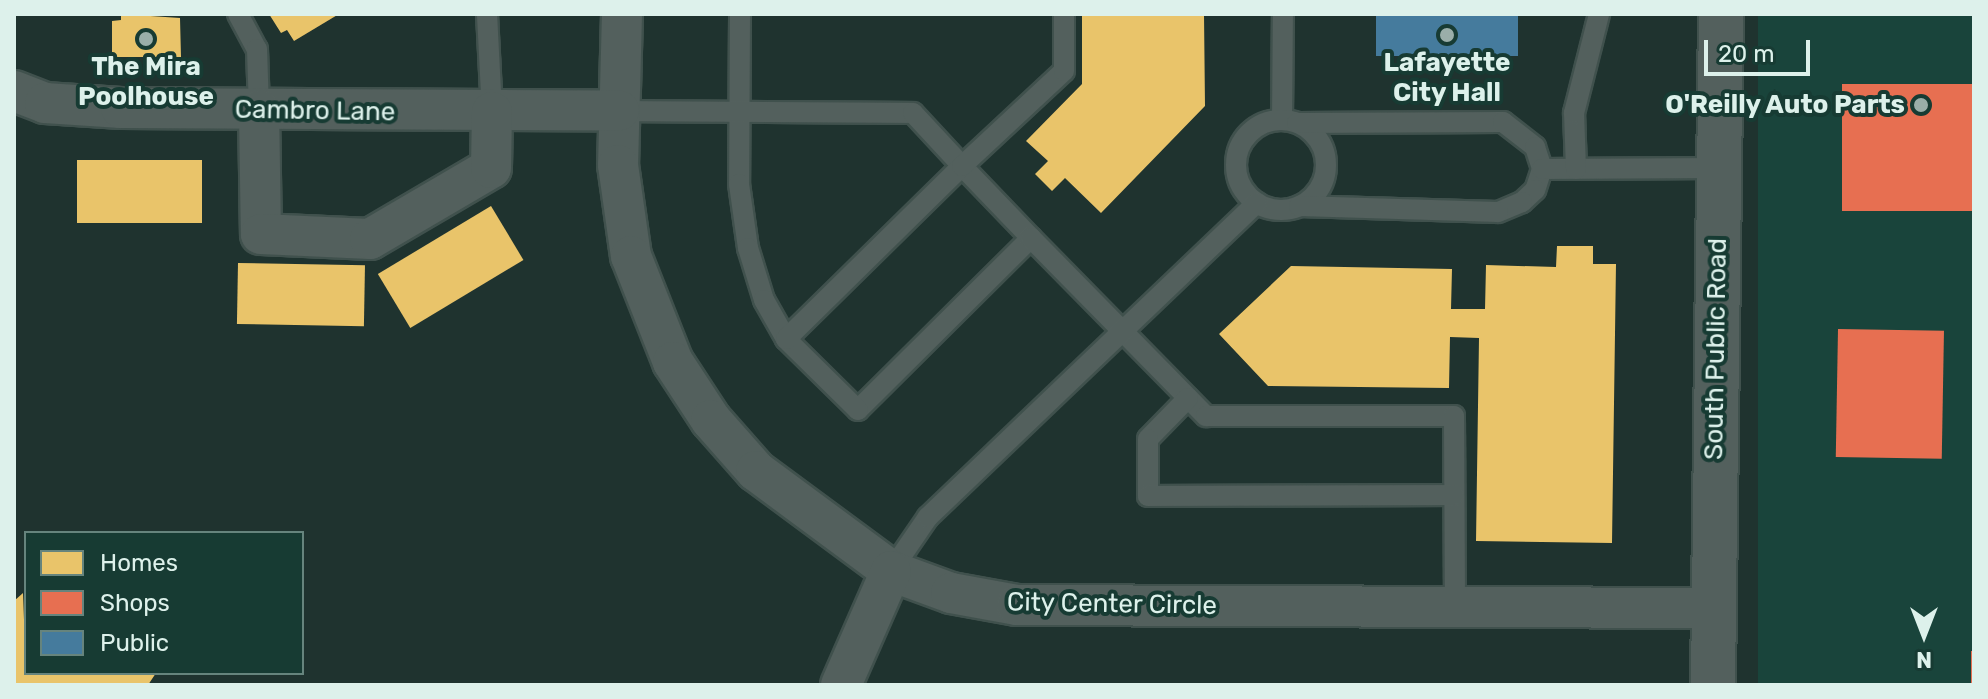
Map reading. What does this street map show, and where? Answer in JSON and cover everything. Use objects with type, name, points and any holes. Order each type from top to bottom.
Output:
[{"type":"street","name":"City Center Circle","points":[[622,14],[618,165],[631,256],[673,362],[711,420],[756,471],[891,571],[951,593],[1017,605],[1712,608]]},
{"type":"street","name":"South Public Road","points":[[1713,685],[1721,14]]},
{"type":"street","name":"Cambro Lane","points":[[14,91],[45,103],[259,110],[619,111]]},
{"type":"street","points":[[259,110],[261,234],[370,239],[491,168],[492,112]]},
{"type":"street","points":[[841,685],[891,571]]},
{"type":"lane","points":[[238,14],[257,49],[259,110]]},
{"type":"lane","points":[[470,14],[487,20],[492,112]]},
{"type":"lane","points":[[740,14],[739,184],[748,248],[764,300],[786,339],[858,410],[1031,238]]},
{"type":"lane","points":[[786,339],[1064,71],[1064,14]]},
{"type":"lane","points":[[1283,14],[1290,121]]},
{"type":"lane","points":[[1576,169],[1574,113],[1599,14]]},
{"type":"lane","points":[[619,111],[913,113],[1206,416],[1454,416],[1455,607]]},
{"type":"lane","points":[[1290,121],[1320,142],[1326,171],[1312,198],[1299,206]]},
{"type":"lane","points":[[1290,121],[1503,122],[1535,147],[1542,169],[1535,190],[1511,209],[1498,212],[1299,206],[1271,209],[1257,203],[1239,181],[1237,153],[1254,129],[1290,121]]},
{"type":"lane","points":[[1542,169],[1719,168]]},
{"type":"lane","points":[[891,571],[928,517],[1257,203]]},
{"type":"lane","points":[[1188,398],[1148,439],[1148,496],[1454,495]]},
{"type":"shaded area","points":[[1758,14],[1974,14],[1974,685],[1758,685]]},
{"type":"building: Homes","name":"The Mira Poolhouse","points":[[121,14],[180,18],[181,57],[112,57],[112,21],[121,20]]},
{"type":"building: Homes","points":[[269,14],[339,14],[294,41],[287,30],[281,33]]},
{"type":"building: Homes","points":[[1082,14],[1204,14],[1205,106],[1101,213],[1065,178],[1052,191],[1035,174],[1048,161],[1026,141],[1082,84]]},
{"type":"building: Homes","points":[[77,160],[202,160],[202,223],[77,223]]},
{"type":"building: Homes","points":[[491,206],[523,260],[410,328],[378,274]]},
{"type":"building: Homes","points":[[1557,246],[1593,246],[1593,264],[1616,264],[1612,543],[1476,541],[1479,338],[1450,337],[1449,388],[1268,386],[1219,334],[1291,266],[1452,269],[1451,309],[1485,309],[1486,265],[1556,267]]},
{"type":"building: Homes","points":[[238,263],[365,265],[364,326],[237,324]]},
{"type":"building: Homes","points":[[23,593],[24,675],[155,675],[148,685],[14,685],[14,601]]},
{"type":"building: Shops","points":[[1842,84],[1974,84],[1974,211],[1842,211]]},
{"type":"building: Shops","points":[[1838,329],[1944,331],[1942,459],[1836,457]]},
{"type":"building: Shops","points":[[1971,651],[1974,651],[1974,685],[1971,685]]},
{"type":"building: Public","name":"Lafayette City Hall","points":[[1376,14],[1518,14],[1518,56],[1376,56]]},
{"type":"place","name":"Lafayette City Hall","points":[[1447,35]]},
{"type":"place","name":"The Mira Poolhouse","points":[[146,39]]},
{"type":"place","name":"O'Reilly Auto Parts","points":[[1921,105]]}]
